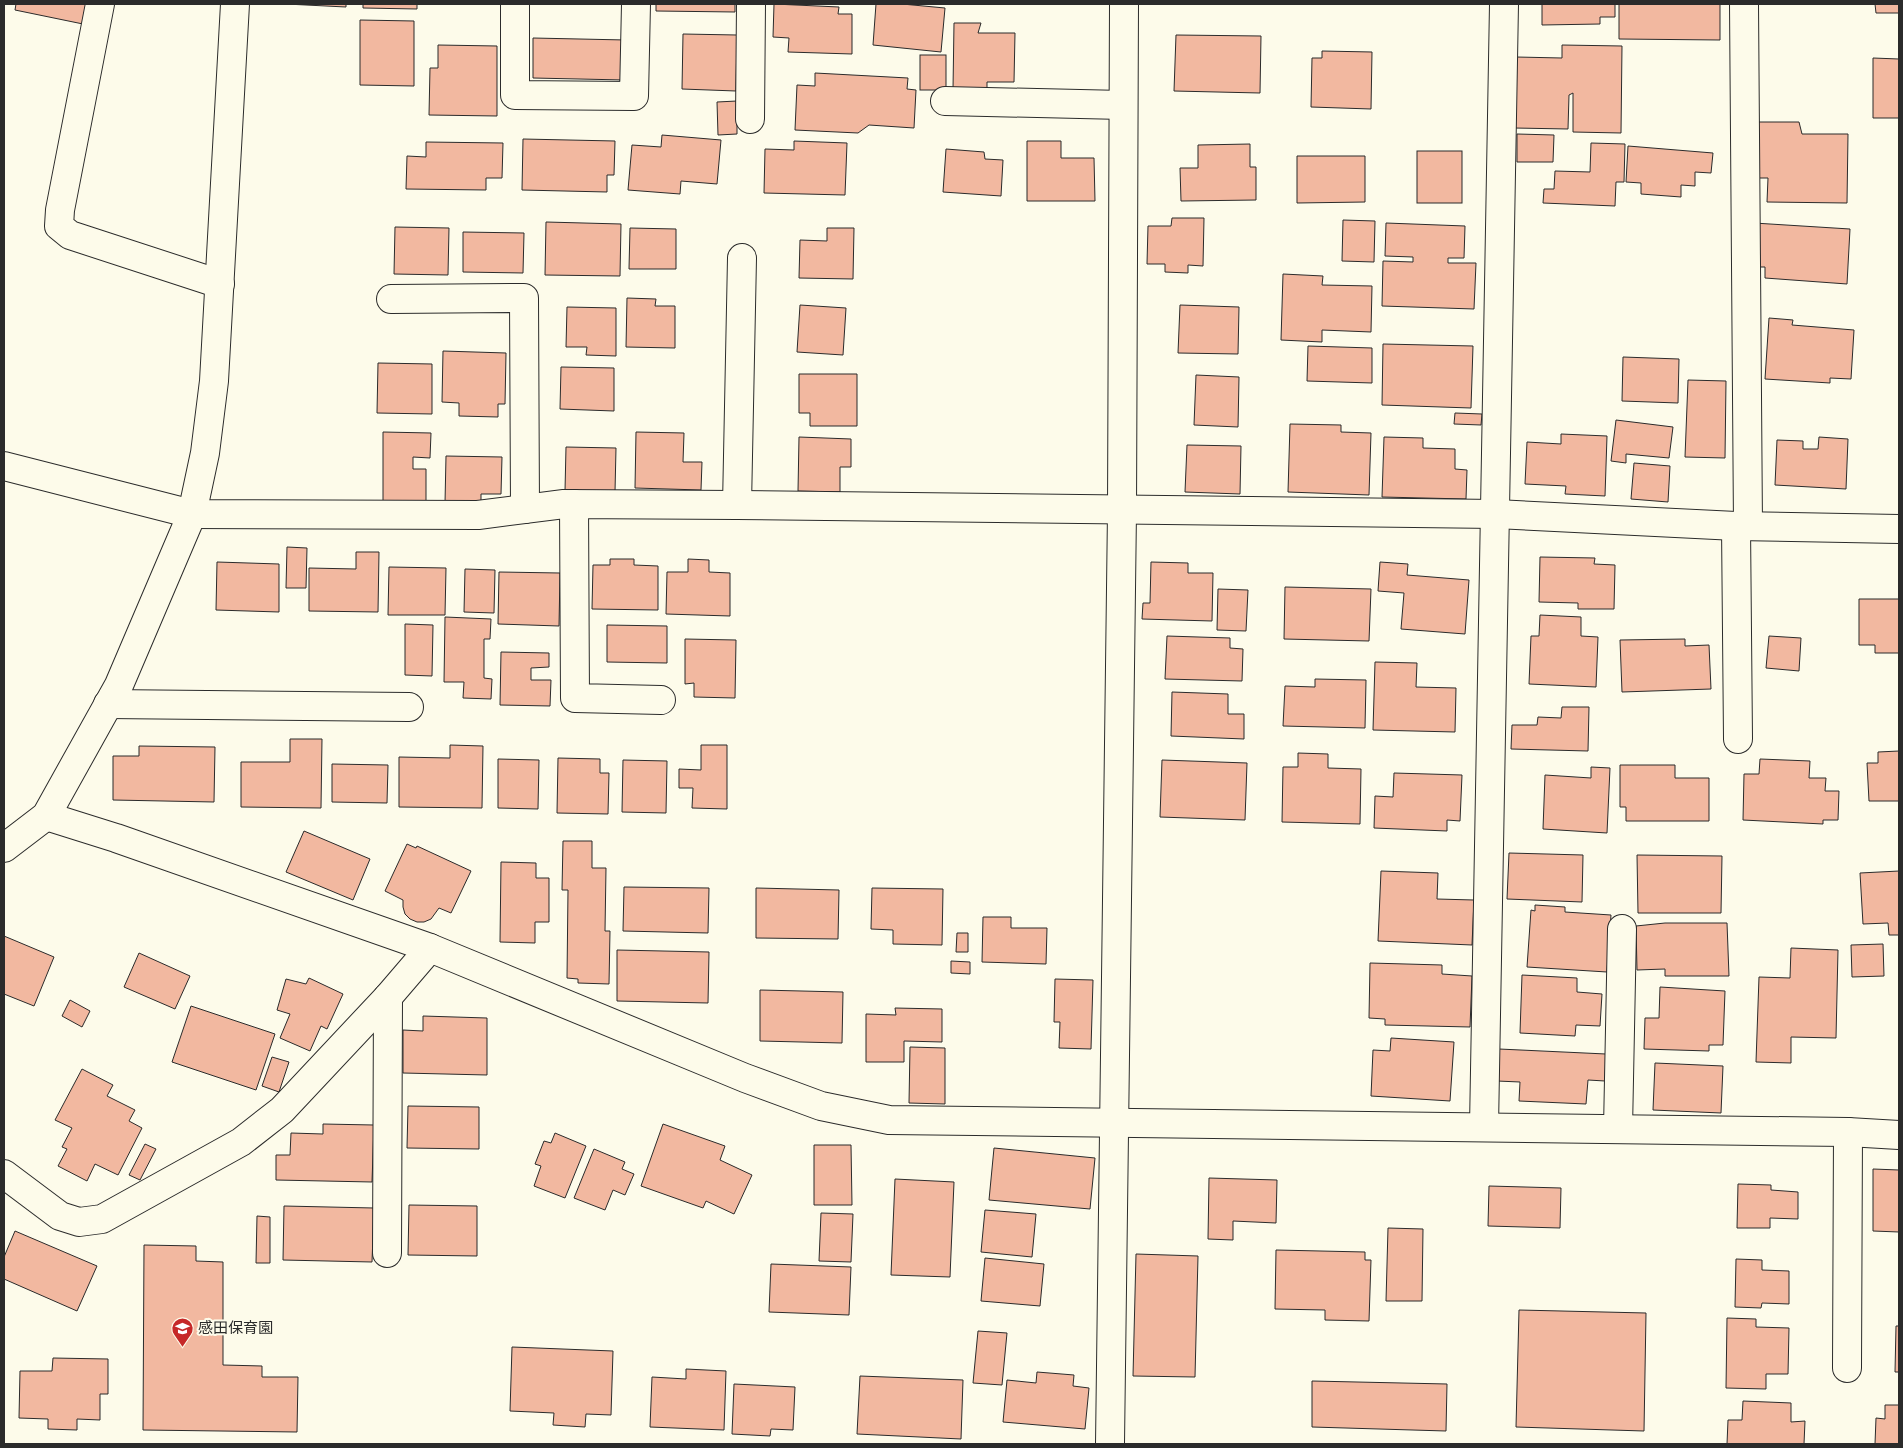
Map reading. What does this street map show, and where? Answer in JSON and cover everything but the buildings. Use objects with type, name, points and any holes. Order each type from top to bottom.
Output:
[{"type":"street","points":[[100,4],[58,226],[70,235],[220,284]]},
{"type":"street","points":[[4,848],[46,816],[119,685],[192,514],[204,453],[214,381],[235,4]]},
{"type":"street","points":[[515,4],[515,95],[634,96],[636,4]]},
{"type":"street","points":[[750,119],[751,4]]},
{"type":"street","points":[[1110,1444],[1122,510],[1124,4]]},
{"type":"street","points":[[1484,1127],[1504,4]]},
{"type":"street","points":[[1738,739],[1742,526],[1744,4]]},
{"type":"street","points":[[944,101],[1123,105]]},
{"type":"street","points":[[737,505],[742,258]]},
{"type":"street","points":[[391,299],[524,298],[525,509]]},
{"type":"street","points":[[4,466],[192,514],[478,515],[574,504],[737,505],[1496,514],[1742,526],[1899,529]]},
{"type":"street","points":[[574,504],[575,698],[661,700]]},
{"type":"street","points":[[108,704],[408,707]]},
{"type":"street","points":[[46,816],[116,838],[430,948],[745,1078],[821,1106],[889,1120],[1848,1132],[1899,1135]]},
{"type":"street","points":[[1618,1129],[1622,929]]},
{"type":"street","points":[[4,1174],[60,1216],[79,1222],[102,1219],[241,1142],[282,1110],[388,997],[430,948]]},
{"type":"street","points":[[387,1253],[388,997]]},
{"type":"street","points":[[1847,1368],[1848,1132]]},
{"type":"place","name":"感田保育園","points":[[182,1347]]}]
